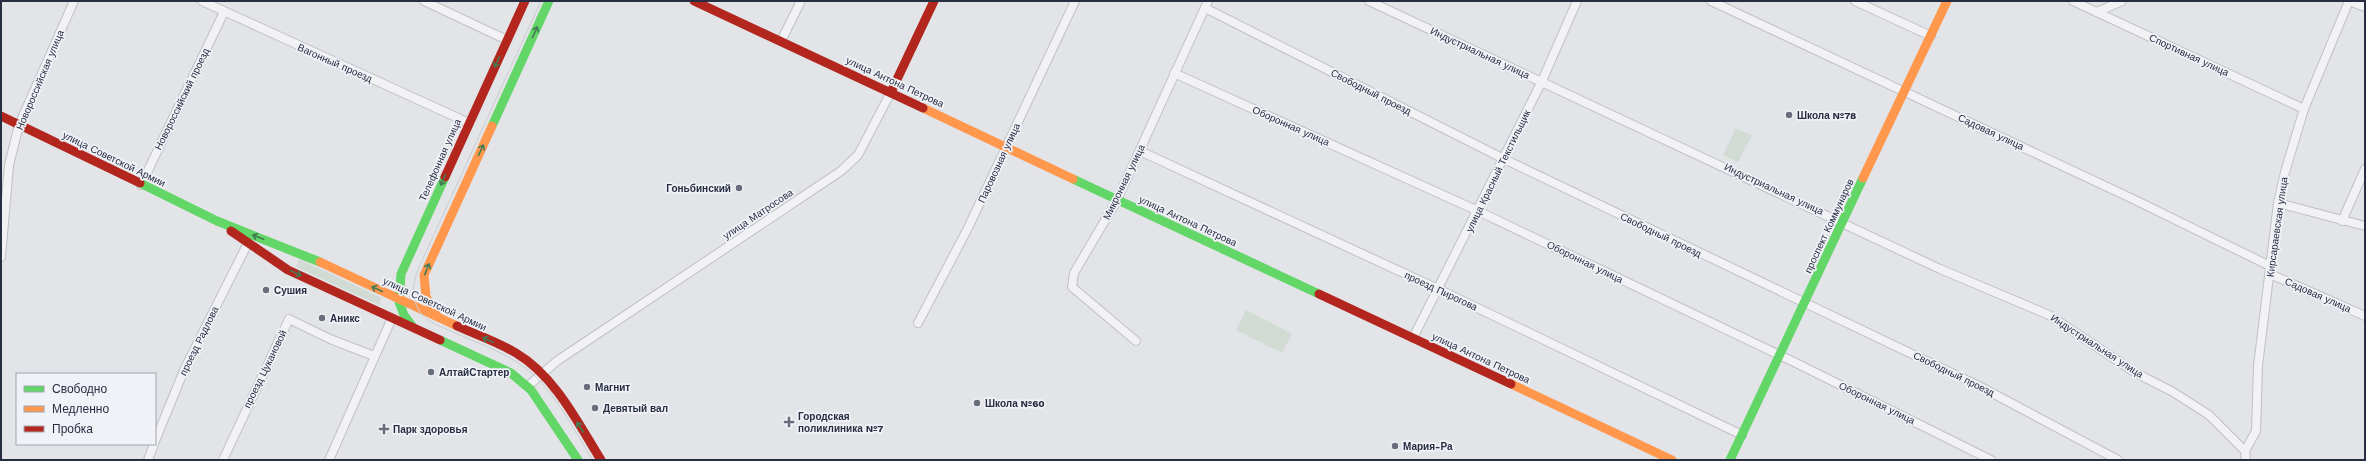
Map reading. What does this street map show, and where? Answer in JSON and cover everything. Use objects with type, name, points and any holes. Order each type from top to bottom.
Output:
[{"type":"street","name":"Новороссийская улица","points":[[1,257],[9,165],[19,125],[74,1]]},
{"type":"street","name":"Вагонный проезд","points":[[202,1],[469,123]]},
{"type":"street","points":[[424,1],[507,40]]},
{"type":"street","name":"Телефонная улица","points":[[415,328],[402,313],[398,299],[401,274],[526,1]]},
{"type":"street","points":[[392,318],[402,313],[411,305],[423,286],[428,266],[549,1]]},
{"type":"street","name":"улица Антона Петрова","points":[[694,1],[891,92],[1117,200],[1672,460]]},
{"type":"street","points":[[782,41],[801,1]]},
{"type":"street","name":"улица Матросова","points":[[528,386],[542,372],[841,171],[858,155],[891,92],[934,1]]},
{"type":"street","name":"Паровозная улица","points":[[918,323],[968,228],[1076,1]]},
{"type":"street","name":"Индустриальная улица","points":[[1369,1],[1843,222],[1940,269],[2049,315],[2136,373],[2173,392],[2209,415],[2247,458]]},
{"type":"street","name":"улица Красный Текстильщик","points":[[1413,338],[1504,160],[1542,81],[1577,1]]},
{"type":"street","name":"Садовая улица","points":[[1711,1],[1905,92],[2365,316]]},
{"type":"street","points":[[1855,1],[1931,36]]},
{"type":"street","name":"проспект Коммунаров","points":[[1730,460],[1781,355],[1947,1]]},
{"type":"street","name":"Спортивная улица","points":[[2073,1],[2304,108]]},
{"type":"street","points":[[2097,12],[2122,1]]},
{"type":"street","points":[[2349,1],[2365,7]]},
{"type":"street","name":"Кирсараевская улица","points":[[2247,458],[2256,431],[2258,366],[2278,203],[2285,172],[2304,108],[2349,1]]},
{"type":"street","name":"Микронная улица","points":[[1136,341],[1072,287],[1074,273],[1117,200],[1207,4]]},
{"type":"street","name":"Свободный проезд","points":[[1207,4],[1504,160],[1979,386],[2118,460]]},
{"type":"street","name":"Новороссийский проезд","points":[[141,185],[224,12]]},
{"type":"street","name":"Оборонная улица","points":[[1174,74],[1478,211],[1781,355],[1991,460]]},
{"type":"street","name":"улица Советской Армии","points":[[1,116],[217,221],[298,252],[516,353],[542,372],[554,387],[601,460]]},
{"type":"street","name":"проезд Пирогова","points":[[1140,151],[1438,289],[1742,435]]},
{"type":"street","points":[[2342,221],[2365,169]]},
{"type":"street","points":[[2278,203],[2365,226]]},
{"type":"street","name":"улица Советской Армии","points":[[217,221],[288,270],[511,373],[528,386],[539,399],[578,460]]},
{"type":"street","name":"проезд Радлова","points":[[156,439],[185,368],[248,243]]},
{"type":"street","points":[[423,286],[430,309],[438,317]]},
{"type":"street","points":[[330,460],[374,356],[392,318],[398,299]]},
{"type":"street","name":"проезд Цукановой","points":[[223,460],[289,319],[330,339],[374,356]]},
{"type":"street","points":[[148,460],[154,445]]},
{"type":"shaded area","points":[[1736,128],[1752,136],[1738,162],[1723,155]]},
{"type":"shaded area","points":[[299,259],[382,298],[379,305],[296,267]]},
{"type":"shaded area","points":[[1246,310],[1292,334],[1282,353],[1236,330]]},
{"type":"tram line","points":[[541,1],[421,263],[416,275],[414,293],[417,306],[423,316],[440,326],[506,356],[534,375],[551,394],[593,460]]},
{"type":"traffic: fast","points":[[492,126],[549,1]]},
{"type":"traffic: fast","points":[[412,326],[404,315],[399,302],[401,274],[445,177]]},
{"type":"traffic: fast","points":[[1730,460],[1863,178]]},
{"type":"traffic: fast","points":[[1073,179],[1319,294]]},
{"type":"traffic: fast","points":[[140,183],[217,221],[320,262]]},
{"type":"traffic: fast","points":[[440,340],[511,373],[531,390],[578,460]]},
{"type":"traffic: slow","points":[[1863,178],[1947,1]]},
{"type":"traffic: slow","points":[[923,108],[1073,179]]},
{"type":"traffic: slow","points":[[437,316],[426,297],[424,275],[492,126]]},
{"type":"traffic: slow","points":[[320,262],[457,326]]},
{"type":"traffic: slow","points":[[1511,384],[1672,460]]},
{"type":"traffic: jam","points":[[445,177],[525,1]]},
{"type":"traffic: jam","points":[[694,1],[923,108]]},
{"type":"traffic: jam","points":[[891,92],[934,1]]},
{"type":"traffic: jam","points":[[1,116],[140,183]]},
{"type":"traffic: jam","points":[[231,231],[288,270],[440,340]]},
{"type":"traffic: jam","points":[[1319,294],[1511,384]]},
{"type":"traffic: jam","points":[[457,326],[509,349],[530,363],[542,374],[564,401],[601,460]]},
{"type":"place","name":"Школа №78","points":[[1789,115]]},
{"type":"place","name":"Гоньбинский","points":[[739,188]]},
{"type":"place","name":"Сушия","points":[[266,290]]},
{"type":"place","name":"Аникс","points":[[322,318]]},
{"type":"place","name":"АлтайСтартер","points":[[431,372]]},
{"type":"place","name":"Магнит","points":[[587,387]]},
{"type":"place","name":"Школа №60","points":[[977,403]]},
{"type":"place","name":"Девятый вал","points":[[595,408]]},
{"type":"place","name":"Городская поликлиника №7","points":[[789,422]]},
{"type":"place","name":"Парк здоровья","points":[[384,429]]},
{"type":"place","name":"Мария-Ра","points":[[1395,446]]}]
